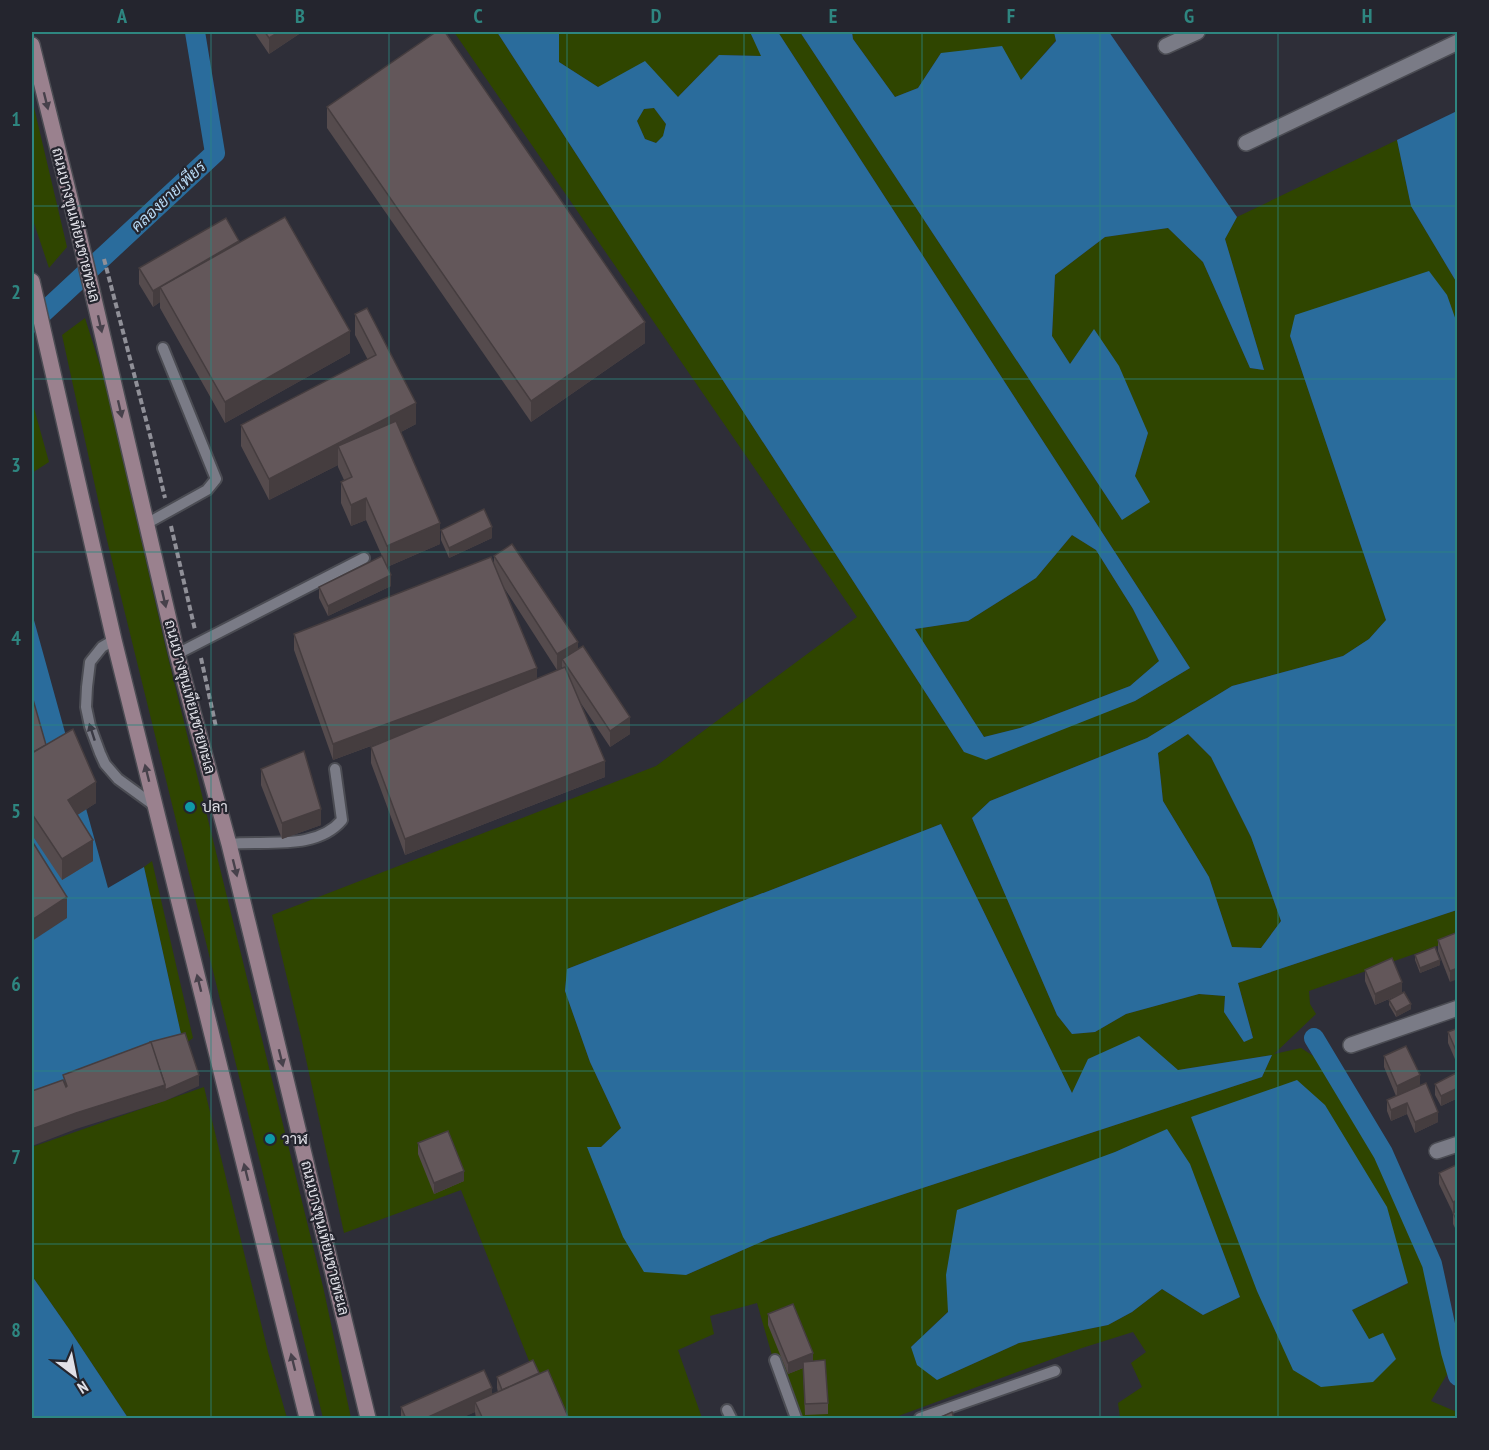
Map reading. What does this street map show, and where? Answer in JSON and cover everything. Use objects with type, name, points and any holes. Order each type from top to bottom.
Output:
[{"type":"main road","name":"ถนนบางขุนเทียนชายทะเล","points":[[32,45],[77,226],[177,654],[229,843],[368,1419]]},
{"type":"main road","points":[[32,281],[114,639],[307,1419]]},
{"type":"street","points":[[1166,46],[1197,32]]},
{"type":"street","points":[[1245,143],[1458,42]]},
{"type":"street","points":[[1351,1045],[1458,1008]]},
{"type":"street","points":[[1437,1151],[1458,1144]]},
{"type":"lane","points":[[146,524],[207,490],[216,479],[163,348]]},
{"type":"lane","points":[[177,654],[364,558]]},
{"type":"lane","points":[[114,639],[102,647],[90,662],[86,707],[90,726],[105,765],[118,779],[155,806]]},
{"type":"lane","points":[[229,843],[307,840],[336,828],[342,820],[335,769]]},
{"type":"lane","points":[[775,1360],[796,1419]]},
{"type":"lane","points":[[920,1419],[1055,1371]]},
{"type":"green space","points":[[454,32],[497,32],[964,752],[1135,701],[1190,668],[778,32],[800,32],[1122,520],[1148,433],[1094,330],[1070,364],[1052,336],[1055,275],[1105,237],[1168,228],[1203,262],[1250,368],[1264,370],[1225,239],[1237,217],[1397,140],[1411,206],[1457,283],[1457,326],[1447,295],[1290,336],[1386,620],[1369,639],[1343,656],[1232,686],[1147,738],[990,801],[972,818],[1057,1015],[1072,1034],[1095,1032],[1126,1014],[1199,994],[1225,996],[1224,1012],[1244,1042],[1253,1037],[1238,983],[1457,910],[1457,939],[1309,991],[1310,1004],[1316,1014],[1274,1054],[1301,1048],[1315,1057],[1381,1161],[1410,1228],[1433,1293],[1449,1371],[1431,1401],[1457,1412],[1457,1418],[1120,1418],[1118,1403],[1142,1387],[1131,1363],[1146,1352],[1133,1332],[1082,1348],[893,1418],[790,1418],[757,1303],[710,1316],[714,1334],[678,1350],[702,1418],[550,1418],[461,1190],[344,1233],[272,915],[656,766],[857,617]],"holes":[[[941,824],[1072,1093],[1178,1070],[1272,1055],[1262,1077],[770,1238],[686,1275],[588,1148],[601,1147],[621,1128],[590,1062],[565,991],[567,969]],[[1192,1117],[1408,1284],[1352,1310],[1369,1339]],[[1167,1130],[1190,1165],[1240,1297],[1203,1315],[1162,1289],[1132,1312],[1108,1325],[1019,1343],[937,1380],[911,1347],[1115,1152]]]},
{"type":"green space","points":[[559,32],[750,32],[762,56],[719,55],[678,97],[598,87],[559,62]]},
{"type":"green space","points":[[852,32],[1054,32],[1056,40],[1021,81],[941,53],[918,88],[895,97],[853,39]]},
{"type":"green space","points":[[32,99],[67,247],[49,268],[32,217]]},
{"type":"green space","points":[[654,108],[666,124],[663,137],[656,143],[645,139],[637,121],[644,109]]},
{"type":"green space","points":[[85,318],[105,381],[166,649],[324,1291],[351,1418],[323,1418],[106,536],[62,335]]},
{"type":"green space","points":[[32,401],[49,462],[32,473]]},
{"type":"green space","points":[[1072,535],[1096,550],[1133,609],[1159,661],[1130,686],[1020,728],[984,737],[915,629],[968,621],[1036,578]]},
{"type":"green space","points":[[1188,734],[1211,757],[1251,837],[1281,921],[1261,948],[1232,947],[1209,877],[1163,801],[1158,753]]},
{"type":"green space","points":[[152,861],[193,1038],[185,1044],[144,867]]},
{"type":"green space","points":[[204,1087],[268,1352],[287,1418],[128,1418],[32,1276],[32,1147]]},
{"type":"water","points":[[497,32],[559,32],[559,62],[598,87],[645,61],[678,97],[719,55],[761,56],[750,32],[778,32],[1190,668],[1135,701],[986,760],[964,752]],"holes":[[[654,108],[666,124],[663,136],[656,143],[645,139],[637,121],[644,109]],[[1072,535],[1096,550],[1133,609],[1159,661],[1130,686],[1020,728],[984,737],[915,629],[968,621],[1036,578]]]},
{"type":"water","points":[[800,32],[852,32],[853,39],[895,97],[918,88],[941,53],[1002,46],[1021,80],[1056,41],[1054,32],[1109,32],[1237,217],[1225,239],[1264,370],[1250,368],[1203,262],[1168,228],[1105,237],[1055,275],[1052,336],[1070,364],[1094,329],[1119,366],[1148,433],[1135,476],[1150,502],[1122,520]]},
{"type":"water","points":[[1457,111],[1457,283],[1411,206],[1397,140]]},
{"type":"water","points":[[1429,271],[1447,295],[1458,326],[1457,910],[1238,983],[1253,1038],[1244,1042],[1224,1012],[1225,996],[1199,994],[1126,1014],[1095,1032],[1072,1034],[1057,1015],[972,818],[990,801],[1147,738],[1232,686],[1343,656],[1369,639],[1386,620],[1290,336],[1295,315]],"holes":[[[1188,734],[1211,757],[1251,837],[1281,921],[1261,948],[1232,947],[1209,877],[1163,801],[1158,753]]]},
{"type":"water","points":[[32,613],[108,888],[144,867],[181,1034],[32,1095]]},
{"type":"water","points":[[941,824],[1072,1093],[1088,1059],[1139,1036],[1178,1070],[1272,1055],[1262,1077],[770,1238],[686,1275],[644,1272],[623,1237],[587,1147],[601,1147],[621,1128],[590,1062],[565,991],[567,969]]},
{"type":"water","points":[[1297,1080],[1325,1105],[1387,1207],[1408,1283],[1352,1310],[1369,1339],[1383,1333],[1396,1359],[1373,1382],[1321,1387],[1293,1370],[1257,1291],[1191,1117]]},
{"type":"water","points":[[1167,1129],[1190,1164],[1240,1297],[1203,1315],[1162,1289],[1132,1312],[1108,1325],[1019,1343],[937,1380],[917,1365],[911,1347],[948,1312],[946,1275],[957,1210],[1115,1152]]},
{"type":"water","points":[[32,1276],[69,1329],[128,1418],[32,1418]]},
{"type":"building","points":[[265,32],[279,32],[269,38]]},
{"type":"building","points":[[436,32],[445,32],[645,322],[531,401],[327,107]]},
{"type":"building","points":[[285,217],[350,331],[225,402],[160,287]]},
{"type":"building","points":[[226,218],[239,241],[153,291],[139,268]]},
{"type":"building","points":[[367,308],[416,403],[269,479],[241,425],[376,355],[355,314]]},
{"type":"building","points":[[396,421],[440,523],[387,546],[366,498],[351,505],[341,482],[352,477],[338,446]]},
{"type":"building","points":[[484,509],[492,527],[449,548],[441,530]]},
{"type":"building","points":[[512,544],[578,642],[557,654],[494,556]]},
{"type":"building","points":[[382,556],[391,575],[328,606],[319,587]]},
{"type":"building","points":[[491,557],[537,668],[333,744],[294,634]]},
{"type":"building","points":[[583,646],[630,717],[610,731],[562,659]]},
{"type":"building","points":[[565,667],[605,761],[405,839],[371,747]]},
{"type":"building","points":[[32,696],[46,745],[32,753]]},
{"type":"building","points":[[73,729],[96,782],[68,800],[93,840],[62,859],[32,814],[32,753]]},
{"type":"building","points":[[304,751],[321,809],[282,823],[261,769]]},
{"type":"building","points":[[32,841],[67,897],[32,920]]},
{"type":"building","points":[[1458,932],[1458,968],[1450,971],[1438,940]]},
{"type":"building","points":[[1435,947],[1440,960],[1420,968],[1415,955]]},
{"type":"building","points":[[1392,958],[1402,982],[1375,994],[1365,970]]},
{"type":"building","points":[[1404,992],[1411,1004],[1396,1012],[1389,1000]]},
{"type":"building","points":[[1458,1028],[1458,1055],[1448,1032]]},
{"type":"building","points":[[185,1033],[199,1075],[165,1090],[150,1042]]},
{"type":"building","points":[[151,1042],[165,1085],[32,1129],[32,1091],[63,1080],[66,1087],[63,1075]]},
{"type":"building","points":[[1406,1046],[1420,1075],[1397,1086],[1384,1056]]},
{"type":"building","points":[[1458,1072],[1458,1088],[1441,1096],[1435,1084]]},
{"type":"building","points":[[1426,1083],[1438,1112],[1415,1122],[1407,1103],[1391,1110],[1387,1100]]},
{"type":"building","points":[[448,1131],[464,1171],[434,1183],[418,1143]]},
{"type":"building","points":[[1458,1164],[1458,1200],[1453,1202],[1439,1173]]},
{"type":"building","points":[[1458,1211],[1458,1223],[1453,1213]]},
{"type":"building","points":[[793,1304],[813,1353],[788,1363],[768,1314]]},
{"type":"building","points":[[533,1360],[539,1373],[502,1390],[497,1377]]},
{"type":"building","points":[[825,1360],[828,1403],[805,1404],[803,1362]]},
{"type":"building","points":[[484,1370],[492,1388],[424,1419],[406,1419],[401,1407]]},
{"type":"building","points":[[548,1370],[569,1419],[483,1419],[475,1402]]},
{"type":"building","points":[[952,1412],[954,1419],[937,1419]]},
{"type":"waterway","name":"คลองยายเพียร","points":[[32,323],[215,153],[195,32]]},
{"type":"waterway","points":[[1314,1038],[1383,1153],[1432,1264],[1458,1376]]},
{"type":"place","name":"ปลา","points":[[190,807]]},
{"type":"place","name":"วาฬ","points":[[270,1139]]}]
